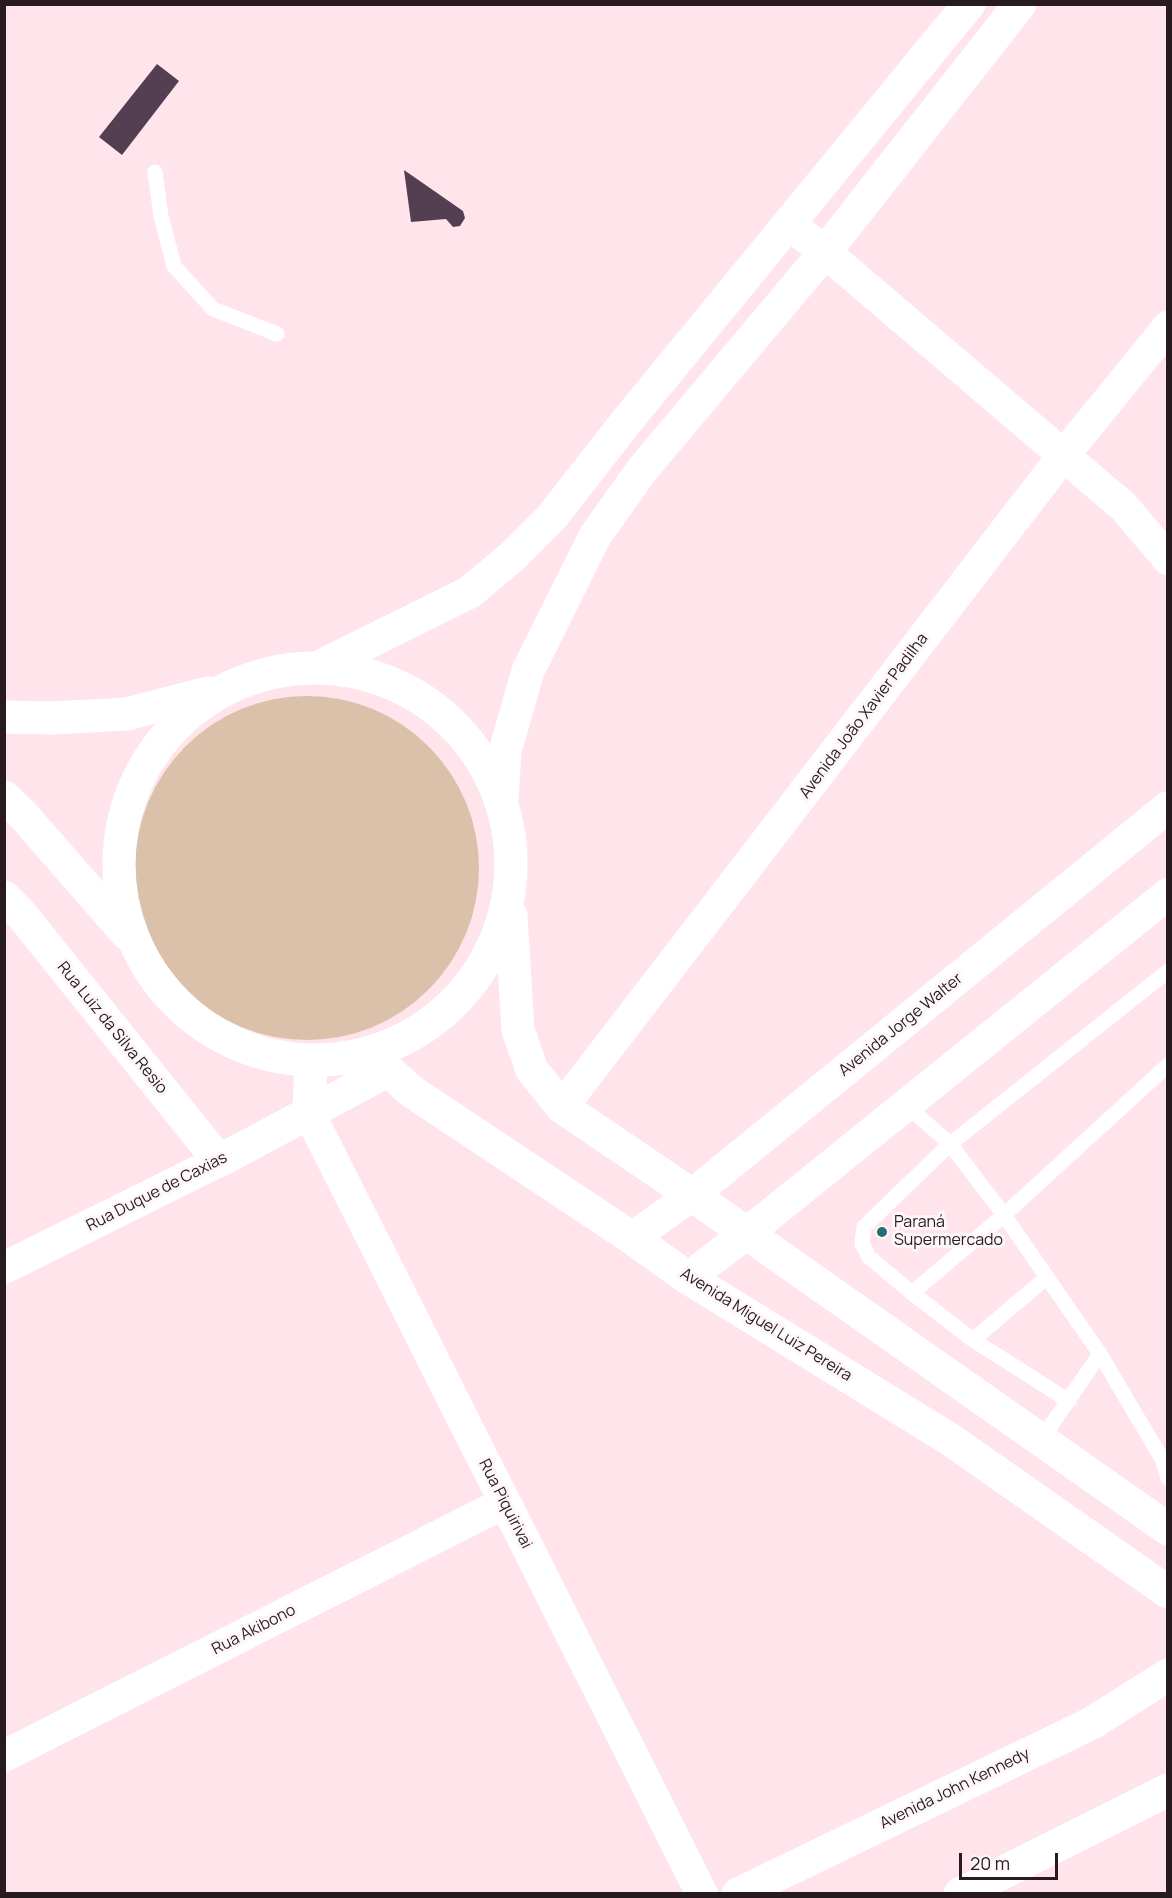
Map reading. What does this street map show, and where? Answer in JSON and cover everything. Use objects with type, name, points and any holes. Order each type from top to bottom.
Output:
[{"type":"main road","points":[[502,800],[506,751],[528,670],[596,536],[642,470],[825,252],[1020,4]]},
{"type":"main road","points":[[319,668],[470,591],[514,555],[551,518],[626,422],[963,7]]},
{"type":"main road","points":[[4,717],[51,718],[127,714],[227,688],[272,672],[319,668],[378,678],[431,705],[474,747],[502,800],[512,848],[509,897],[518,1030],[532,1070],[562,1107],[1167,1525]]},
{"type":"main road","points":[[136,945],[121,897],[118,847],[129,798],[152,753],[185,716],[227,688]]},
{"type":"main road","points":[[4,796],[136,945],[171,998],[223,1037],[285,1058],[311,1061],[379,1061],[462,995],[492,949],[509,897]]},
{"type":"main road","name":"Rua Luiz da Silva Resio","points":[[4,897],[21,914],[219,1161]]},
{"type":"main road","points":[[309,1113],[311,1061]]},
{"type":"main road","name":"Rua Duque de Caxias","points":[[219,1161],[309,1113],[379,1061]]},
{"type":"main road","name":"Avenida Miguel Luiz Pereira","points":[[379,1061],[411,1091],[632,1238],[688,1278],[951,1440],[1167,1592]]},
{"type":"main road","name":"Avenida John Kennedy","points":[[738,1893],[1092,1723],[1167,1675]]},
{"type":"main road","points":[[960,1893],[1167,1790]]},
{"type":"street","points":[[789,224],[825,252],[1124,507],[1167,559]]},
{"type":"street","name":"Avenida João Xavier Padilha","points":[[562,1107],[1064,456],[1167,327]]},
{"type":"street","name":"Avenida Jorge Walter","points":[[632,1238],[692,1195],[1167,807]]},
{"type":"street","points":[[688,1278],[746,1234],[1167,894]]},
{"type":"street","name":"Rua Piquirivai","points":[[309,1113],[702,1893]]},
{"type":"street","name":"Rua Duque de Caxias","points":[[4,1268],[219,1161]]},
{"type":"street","name":"Rua Akibono","points":[[4,1756],[504,1503]]},
{"type":"lane","points":[[155,172],[161,216],[174,266],[213,309],[277,334]]},
{"type":"lane","points":[[1069,1401],[973,1340],[869,1257],[862,1244],[864,1227],[950,1144],[1167,971]]},
{"type":"lane","points":[[912,1293],[1004,1215],[1167,1065]]},
{"type":"lane","points":[[905,1104],[950,1144],[1004,1215],[1100,1354],[1162,1459],[1167,1478]]},
{"type":"lane","points":[[973,1340],[1047,1277]]},
{"type":"lane","points":[[1041,1440],[1100,1354]]},
{"type":"shaded area","points":[[307,696],[341,699],[373,709],[403,725],[429,746],[450,772],[466,802],[476,834],[479,868],[476,902],[466,934],[450,964],[429,990],[403,1011],[373,1027],[341,1037],[307,1040],[273,1037],[241,1027],[211,1011],[185,990],[164,964],[148,934],[138,902],[135,868],[138,834],[148,802],[164,772],[185,746],[211,725],[241,709],[273,699]]},
{"type":"building","points":[[157,64],[179,81],[122,155],[99,137]]},
{"type":"building","points":[[404,170],[463,211],[465,218],[460,226],[453,227],[446,219],[411,222]]},
{"type":"place","name":"Paraná Supermercado","points":[[882,1232]]}]
